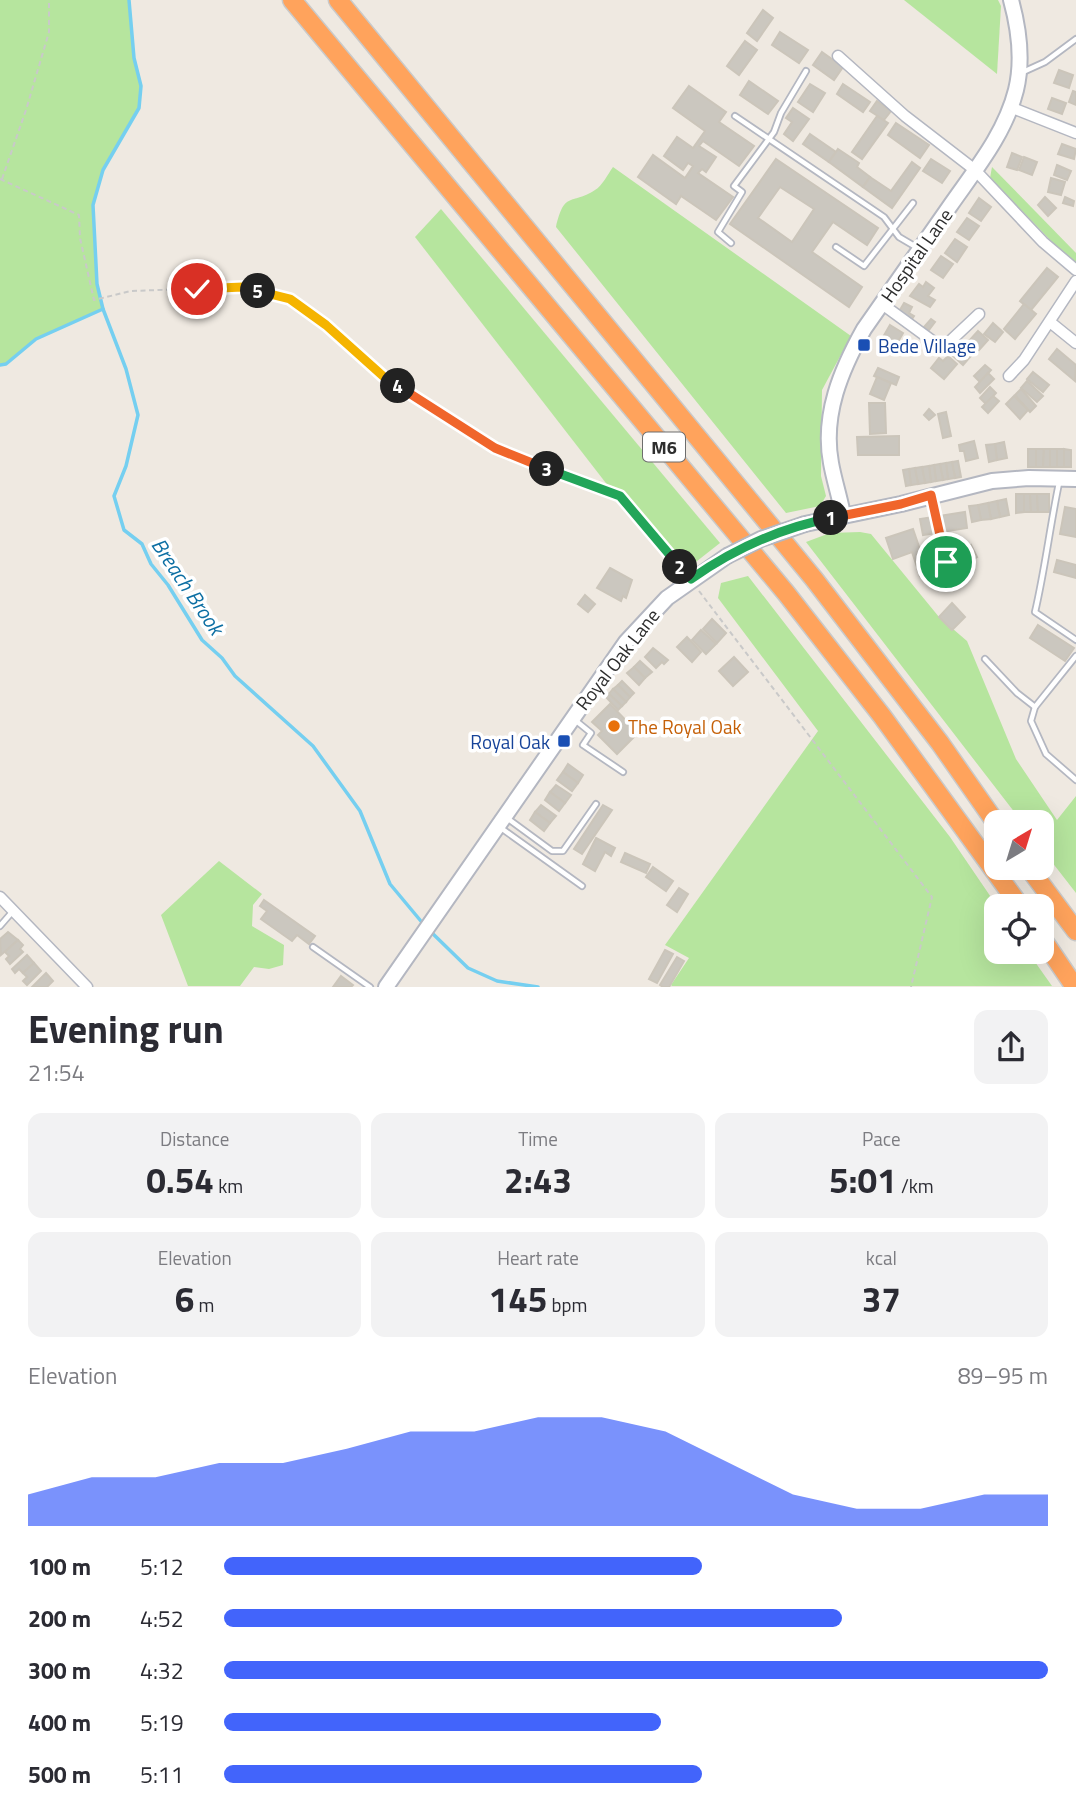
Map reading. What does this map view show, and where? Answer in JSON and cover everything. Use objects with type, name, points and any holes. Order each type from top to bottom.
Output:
[{"type":"highway","name":"M6","points":[[292,0],[786,593],[882,716],[1011,894]]},
{"type":"highway","name":"M6","points":[[338,0],[814,579],[940,743],[987,810]]},
{"type":"highway","points":[[1038,880],[1076,932]]},
{"type":"highway","points":[[1054,956],[1075,986]]},
{"type":"street","name":"Hospital Lane","points":[[843,515],[831,462],[829,439],[835,392],[852,350],[992,145],[1010,107],[1018,74],[1018,36],[1011,0]]},
{"type":"street","points":[[838,56],[905,116],[975,170],[1043,242],[1076,270]]},
{"type":"street","points":[[1010,107],[1076,133]]},
{"type":"street","points":[[1009,376],[1024,360],[1076,281]]},
{"type":"street","points":[[882,304],[939,345],[946,345],[979,314]]},
{"type":"street","points":[[1050,322],[1076,343]]},
{"type":"street","name":"Royal Oak Lane","points":[[386,986],[572,717],[640,625],[691,579],[727,556],[761,539],[805,524],[992,481],[1076,479]]},
{"type":"street","points":[[0,897],[87,986]]},
{"type":"lane","points":[[1018,74],[1045,62],[1076,39]]},
{"type":"lane","points":[[731,243],[718,232],[742,192],[734,186],[774,132],[781,113],[806,71]]},
{"type":"lane","points":[[735,116],[884,217],[900,237],[920,249]]},
{"type":"lane","points":[[836,247],[864,266],[913,203]]},
{"type":"lane","points":[[1060,478],[1046,546],[1045,572],[1035,612],[1076,640]]},
{"type":"lane","points":[[931,495],[946,562],[962,557]]},
{"type":"lane","points":[[1076,656],[1035,707],[1031,721],[1046,754],[1076,780]]},
{"type":"lane","points":[[985,659],[1017,693],[1035,707]]},
{"type":"lane","points":[[572,717],[591,733],[583,744],[623,772]]},
{"type":"lane","points":[[501,820],[552,851],[563,851],[596,804]]},
{"type":"lane","points":[[501,820],[582,886]]},
{"type":"lane","points":[[0,926],[13,910]]},
{"type":"lane","points":[[313,947],[370,986]]},
{"type":"path","points":[[49,0],[49,32],[26,110],[1,179],[79,215],[80,238],[94,300],[131,291],[243,287],[290,299],[326,325],[384,377],[495,448],[620,496],[691,579],[932,897],[911,986]]},
{"type":"green space","points":[[0,0],[129,0],[134,58],[141,86],[139,108],[103,170],[93,205],[97,284],[103,309],[36,339],[6,364],[0,365]]},
{"type":"green space","points":[[904,0],[998,0],[1001,6],[997,74]]},
{"type":"green space","points":[[613,167],[851,336],[822,390],[821,476],[826,496],[820,506],[786,513],[556,227],[566,203],[598,188]]},
{"type":"green space","points":[[992,167],[1076,253],[1076,264],[990,178]]},
{"type":"green space","points":[[441,209],[720,543],[678,576],[415,237]]},
{"type":"green space","points":[[830,533],[871,534],[939,617],[967,641],[1016,759],[1050,810],[1013,810],[806,542]]},
{"type":"green space","points":[[748,576],[950,837],[989,894],[984,894],[984,964],[1036,964],[1052,986],[671,985],[689,958],[665,945],[818,731],[718,598],[721,583]]},
{"type":"green space","points":[[1076,796],[1076,893],[1054,865],[1054,816],[1057,820]]},
{"type":"green space","points":[[219,861],[262,894],[253,905],[252,926],[284,945],[283,965],[269,969],[254,967],[240,986],[188,986],[161,915]]},
{"type":"building","points":[[763,10],[773,18],[757,41],[747,33]]},
{"type":"building","points":[[780,32],[808,50],[799,63],[772,45]]},
{"type":"building","points":[[745,41],[757,50],[739,75],[727,66]]},
{"type":"building","points":[[822,52],[843,67],[834,80],[813,65]]},
{"type":"building","points":[[1059,70],[1073,75],[1069,88],[1054,83]]},
{"type":"building","points":[[749,81],[778,101],[768,114],[740,95]]},
{"type":"building","points":[[810,84],[825,93],[813,112],[798,102]]},
{"type":"building","points":[[843,84],[870,102],[863,112],[837,94]]},
{"type":"building","points":[[689,86],[726,112],[719,122],[754,146],[739,166],[703,141],[699,146],[716,157],[706,172],[702,169],[698,173],[733,197],[716,220],[681,196],[676,204],[638,177],[653,155],[685,178],[693,166],[688,163],[683,170],[664,156],[677,137],[693,148],[705,131],[673,108]]},
{"type":"building","points":[[1073,91],[1076,92],[1076,105],[1069,102]]},
{"type":"building","points":[[1052,98],[1066,103],[1062,114],[1048,109]]},
{"type":"building","points":[[877,101],[891,111],[884,120],[870,111]]},
{"type":"building","points":[[793,108],[809,119],[793,141],[784,134],[792,122],[786,118]]},
{"type":"building","points":[[877,116],[888,123],[862,159],[852,152]]},
{"type":"building","points":[[896,123],[929,145],[920,158],[888,135]]},
{"type":"building","points":[[810,134],[836,152],[829,162],[803,144]]},
{"type":"building","points":[[1062,144],[1076,149],[1074,159],[1058,154]]},
{"type":"building","points":[[838,149],[859,163],[857,167],[870,177],[863,187],[829,162]]},
{"type":"building","points":[[1012,153],[1022,157],[1017,170],[1007,167]]},
{"type":"building","points":[[1024,157],[1037,162],[1032,175],[1019,170]]},
{"type":"building","points":[[776,159],[878,228],[867,245],[833,222],[812,252],[862,287],[849,307],[730,224]],"holes":[[[780,187],[814,209],[792,242],[758,218]]]},
{"type":"building","points":[[931,159],[950,171],[942,183],[923,171]]},
{"type":"building","points":[[912,162],[920,168],[892,208],[863,187],[870,177],[891,191]]},
{"type":"building","points":[[1057,165],[1071,171],[1067,180],[1054,175]]},
{"type":"building","points":[[1051,178],[1065,182],[1061,195],[1048,192]]},
{"type":"building","points":[[1045,197],[1056,208],[1048,216],[1038,205]]},
{"type":"building","points":[[1065,197],[1074,201],[1073,206],[1063,203]]},
{"type":"building","points":[[979,198],[991,207],[981,221],[969,213]]},
{"type":"building","points":[[967,218],[979,226],[969,240],[957,232]]},
{"type":"building","points":[[955,239],[967,247],[957,262],[945,253]]},
{"type":"building","points":[[941,256],[953,264],[943,278],[931,270]]},
{"type":"building","points":[[1047,268],[1058,277],[1031,310],[1020,301]]},
{"type":"building","points":[[926,282],[934,288],[928,296],[935,300],[930,307],[910,296],[919,284],[923,287]]},
{"type":"building","points":[[904,303],[912,307],[909,313],[914,316],[910,322],[897,315]]},
{"type":"building","points":[[1024,304],[1036,314],[1015,339],[1004,329]]},
{"type":"building","points":[[931,319],[935,322],[929,330],[924,327]]},
{"type":"building","points":[[993,323],[1003,332],[995,342],[984,334]]},
{"type":"building","points":[[890,325],[903,333],[895,347],[882,339]]},
{"type":"building","points":[[978,331],[988,340],[979,350],[969,341]]},
{"type":"building","points":[[967,342],[976,350],[963,365],[951,354],[959,345],[963,348]]},
{"type":"building","points":[[1057,349],[1076,365],[1075,381],[1049,359]]},
{"type":"building","points":[[948,356],[957,364],[944,379],[931,368],[939,358],[943,361]]},
{"type":"building","points":[[985,365],[991,370],[980,382],[974,376]]},
{"type":"building","points":[[878,368],[899,377],[896,385],[874,376]]},
{"type":"building","points":[[1033,372],[1049,385],[1043,392],[1027,379]]},
{"type":"building","points":[[988,373],[994,379],[980,393],[975,387]]},
{"type":"building","points":[[877,377],[891,383],[884,400],[870,394]]},
{"type":"building","points":[[1027,381],[1043,396],[1037,402],[1021,388]]},
{"type":"building","points":[[990,387],[996,393],[986,404],[980,398]]},
{"type":"building","points":[[1021,389],[1036,406],[1030,412],[1015,395]]},
{"type":"building","points":[[993,396],[999,401],[988,413],[982,407]]},
{"type":"building","points":[[1014,396],[1028,410],[1020,419],[1006,404]]},
{"type":"building","points":[[869,403],[885,403],[886,433],[870,434]]},
{"type":"building","points":[[929,409],[935,415],[929,420],[924,415]]},
{"type":"building","points":[[946,412],[951,436],[943,438],[938,414]]},
{"type":"building","points":[[899,436],[899,455],[858,455],[857,437]]},
{"type":"building","points":[[974,441],[978,458],[966,461],[964,451],[960,451],[959,445]]},
{"type":"building","points":[[1004,442],[1007,458],[997,460],[995,444]]},
{"type":"building","points":[[995,444],[997,460],[989,462],[986,445]]},
{"type":"building","points":[[1028,449],[1036,449],[1036,467],[1028,467]]},
{"type":"building","points":[[1036,449],[1044,449],[1043,467],[1036,467]]},
{"type":"building","points":[[1044,449],[1050,449],[1050,467],[1043,467]]},
{"type":"building","points":[[1050,449],[1057,449],[1057,467],[1050,467]]},
{"type":"building","points":[[1057,449],[1064,449],[1064,467],[1057,467]]},
{"type":"building","points":[[1064,449],[1071,450],[1071,467],[1064,467]]},
{"type":"building","points":[[958,461],[961,477],[955,478],[952,462]]},
{"type":"building","points":[[952,462],[955,478],[948,479],[946,463]]},
{"type":"building","points":[[946,463],[948,479],[943,480],[940,464]]},
{"type":"building","points":[[940,464],[943,480],[936,481],[934,465]]},
{"type":"building","points":[[934,465],[936,481],[931,482],[929,466]]},
{"type":"building","points":[[929,466],[931,482],[925,483],[922,467]]},
{"type":"building","points":[[922,467],[925,483],[918,484],[915,468]]},
{"type":"building","points":[[915,468],[918,484],[911,485],[909,469]]},
{"type":"building","points":[[909,469],[911,485],[906,486],[903,470]]},
{"type":"building","points":[[1016,494],[1024,494],[1024,512],[1016,513]]},
{"type":"building","points":[[1024,494],[1030,494],[1031,512],[1024,512]]},
{"type":"building","points":[[1030,494],[1037,494],[1038,512],[1031,512]]},
{"type":"building","points":[[1037,494],[1049,494],[1049,512],[1038,512]]},
{"type":"building","points":[[1006,499],[1009,515],[1000,517],[997,501]]},
{"type":"building","points":[[997,501],[1000,517],[991,519],[988,503]]},
{"type":"building","points":[[988,503],[991,519],[981,520],[978,505]]},
{"type":"building","points":[[978,505],[981,520],[972,522],[969,506]]},
{"type":"building","points":[[1065,507],[1076,509],[1076,537],[1060,534]]},
{"type":"building","points":[[965,512],[967,528],[923,535],[920,519]]},
{"type":"building","points":[[913,529],[928,573],[920,576],[912,552],[893,559],[886,538]]},
{"type":"building","points":[[962,542],[963,549],[946,552],[945,545]]},
{"type":"building","points":[[971,545],[977,557],[970,561],[964,549]]},
{"type":"building","points":[[1057,560],[1076,565],[1076,578],[1054,572]]},
{"type":"building","points":[[969,562],[972,568],[956,576],[953,570]]},
{"type":"building","points":[[610,568],[632,580],[626,598],[623,596],[621,601],[597,588]]},
{"type":"building","points":[[585,595],[595,604],[588,612],[578,604]]},
{"type":"building","points":[[952,603],[965,617],[952,630],[939,617]]},
{"type":"building","points":[[712,619],[726,633],[717,643],[703,629]]},
{"type":"building","points":[[1038,625],[1074,648],[1065,661],[1030,638]]},
{"type":"building","points":[[701,630],[716,644],[706,654],[692,640]]},
{"type":"building","points":[[687,637],[701,652],[692,662],[677,647]]},
{"type":"building","points":[[653,648],[668,660],[656,668],[645,657]]},
{"type":"building","points":[[734,657],[748,672],[733,686],[719,671]]},
{"type":"building","points":[[640,661],[652,672],[645,678],[634,667]]},
{"type":"building","points":[[634,667],[645,678],[639,685],[627,673]]},
{"type":"building","points":[[622,681],[634,693],[630,697],[618,685]]},
{"type":"building","points":[[618,685],[630,697],[626,702],[613,689]]},
{"type":"building","points":[[613,689],[626,702],[622,706],[609,694]]},
{"type":"building","points":[[609,694],[622,706],[618,710],[606,697]]},
{"type":"building","name":"The Royal Oak","points":[[610,704],[638,733],[617,754],[598,735],[602,731],[592,722]]},
{"type":"building","points":[[568,764],[583,775],[578,783],[563,772]]},
{"type":"building","points":[[563,772],[578,783],[572,791],[557,780]]},
{"type":"building","points":[[556,785],[571,795],[565,803],[550,792]]},
{"type":"building","points":[[550,792],[565,803],[559,811],[545,800]]},
{"type":"building","points":[[541,805],[556,816],[550,823],[535,812]]},
{"type":"building","points":[[603,805],[612,810],[582,854],[574,849]]},
{"type":"building","points":[[535,812],[550,823],[544,831],[530,820]]},
{"type":"building","points":[[596,838],[615,848],[611,856],[605,852],[595,871],[583,864]]},
{"type":"building","points":[[625,853],[650,864],[646,873],[621,862]]},
{"type":"building","points":[[653,867],[673,881],[666,891],[646,877]]},
{"type":"building","points":[[679,888],[688,894],[677,912],[667,905]]},
{"type":"building","points":[[264,900],[315,936],[309,944],[297,935],[292,941],[261,919],[267,911],[260,906]]},
{"type":"building","points":[[8,932],[18,940],[1,955],[0,939]]},
{"type":"building","points":[[18,940],[23,945],[20,949],[23,952],[10,964],[6,959],[9,956],[5,952]]},
{"type":"building","points":[[665,950],[673,954],[657,983],[649,979]]},
{"type":"building","points":[[27,955],[34,963],[23,973],[19,969],[15,973],[12,969]]},
{"type":"building","points":[[677,957],[684,961],[669,987],[663,987],[660,985]]},
{"type":"building","points":[[34,963],[41,971],[27,985],[23,981],[27,977],[23,973]]},
{"type":"building","points":[[46,973],[53,981],[47,987],[32,987]]},
{"type":"building","points":[[341,976],[353,985],[333,987]]},
{"type":"waterway","name":"Breach Brook","points":[[129,0],[134,58],[141,86],[139,108],[103,170],[93,205],[97,284],[103,309],[126,369],[138,415],[126,466],[114,496],[124,530],[142,544],[151,564],[168,585],[202,640],[222,658],[235,676],[313,746],[360,811],[390,884],[425,926]]},
{"type":"waterway","points":[[0,365],[6,364],[36,339],[103,309]]},
{"type":"waterway","name":"Breach Brook","points":[[430,931],[468,968],[497,981],[538,987]]},
{"type":"place","name":"Bede Village","points":[[864,345]]},
{"type":"place","name":"The Royal Oak","points":[[614,726]]},
{"type":"place","name":"Royal Oak","points":[[564,741]]},
{"type":"route","points":[[197,289],[243,287],[290,299],[326,325],[384,377],[495,448],[620,496],[691,579],[727,556],[784,530],[931,495],[946,562]]}]
